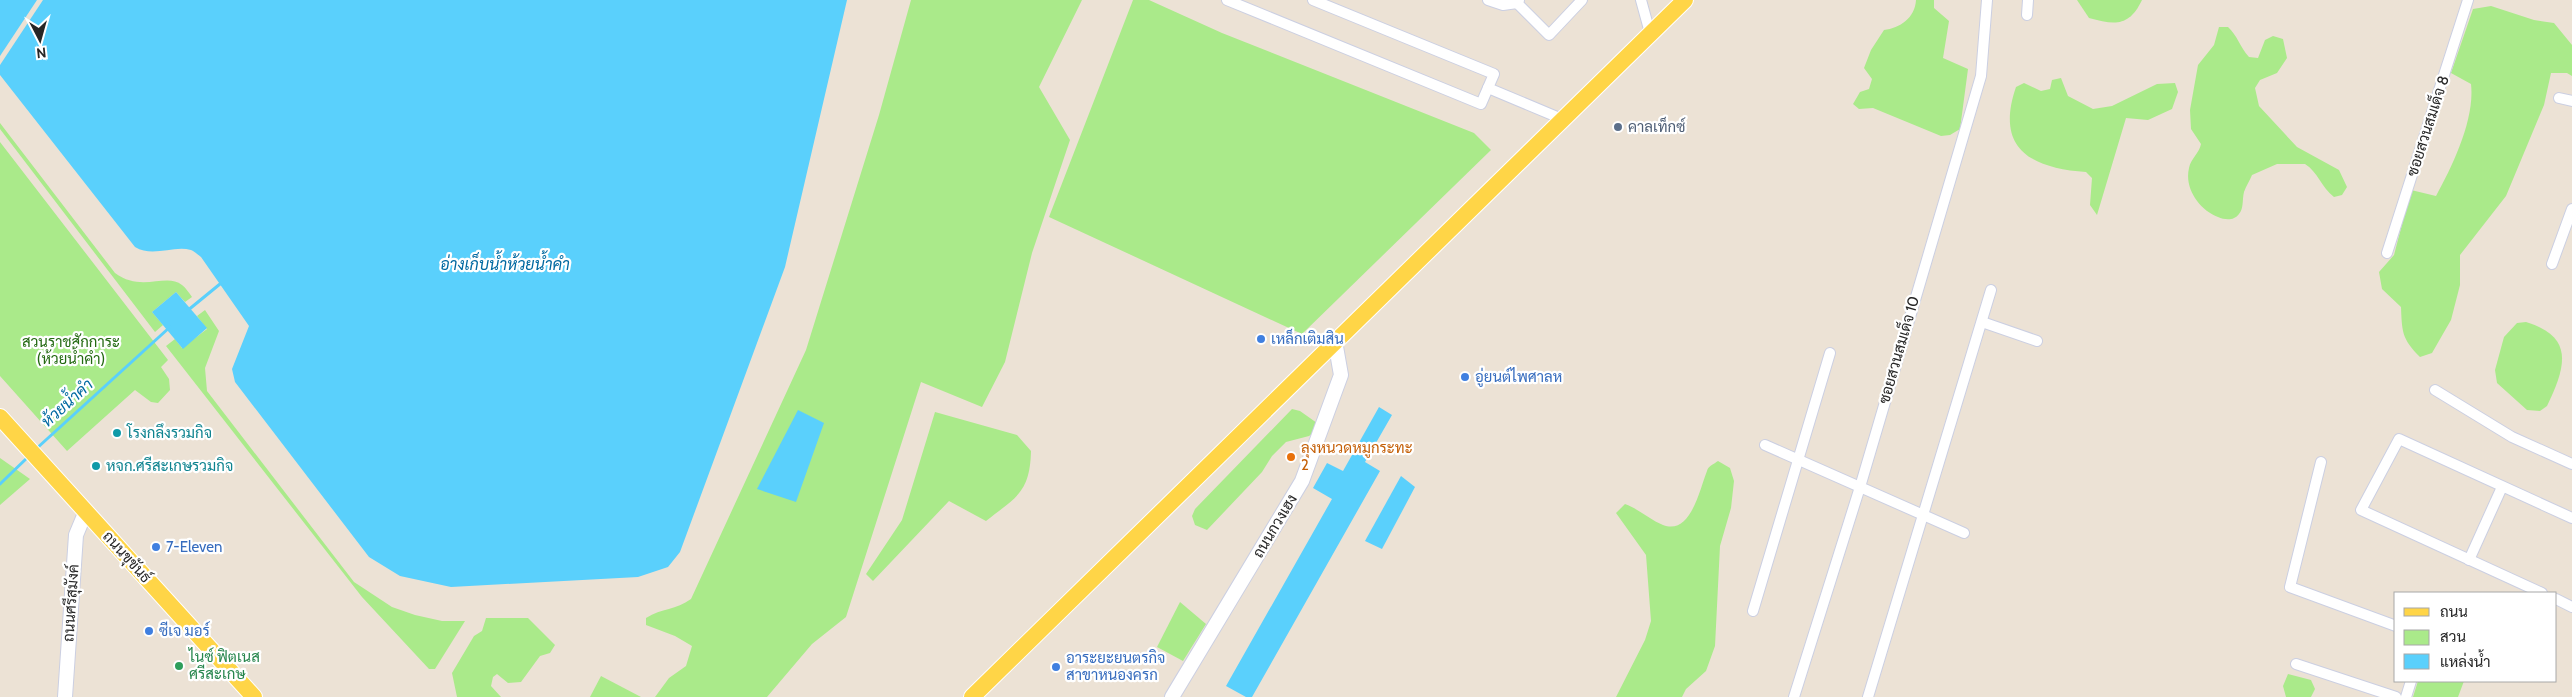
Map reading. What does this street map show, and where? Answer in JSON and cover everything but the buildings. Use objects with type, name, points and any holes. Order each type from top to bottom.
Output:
[{"type":"main road","points":[[972,697],[1685,0]]},
{"type":"main road","name":"ถนนขุขันธ์","points":[[0,416],[247,694]]},
{"type":"street","points":[[1227,0],[1481,104],[1494,74],[1313,0]]},
{"type":"street","points":[[1488,0],[1503,5],[1518,2],[1549,35],[1582,0]]},
{"type":"street","points":[[1641,0],[1650,33]]},
{"type":"street","name":"ซอยสวนสมเด็จ 10","points":[[1794,697],[1860,487],[1981,76],[1987,0]]},
{"type":"street","points":[[2027,15],[2028,0]]},
{"type":"street","name":"ซอยสวนสมเด็จ 8","points":[[2387,253],[2468,0]]},
{"type":"street","points":[[1488,88],[1562,119]]},
{"type":"street","points":[[2559,98],[2572,101]]},
{"type":"street","points":[[2552,264],[2572,210]]},
{"type":"street","points":[[1868,697],[1991,290]]},
{"type":"street","points":[[1982,322],[2037,341]]},
{"type":"street","name":"ถนนกวงเฮง","points":[[1172,697],[1302,481],[1342,375],[1335,341]]},
{"type":"street","points":[[1753,611],[1800,460],[1830,353]]},
{"type":"street","points":[[2435,390],[2512,437],[2572,464]]},
{"type":"street","points":[[2540,592],[2360,510],[2399,439],[2572,518]]},
{"type":"street","points":[[1765,445],[1964,533]]},
{"type":"street","points":[[2321,462],[2290,587],[2394,625]]},
{"type":"street","points":[[2469,560],[2502,486]]},
{"type":"street","name":"ถนนศรีสุมังค์","points":[[65,697],[76,535],[86,511]]},
{"type":"street","points":[[2557,599],[2572,606]]},
{"type":"street","points":[[2296,664],[2396,697]]},
{"type":"street","points":[[2406,697],[2411,682]]},
{"type":"green space","points":[[911,0],[1082,0],[1039,87],[1070,140],[1032,253],[1005,362],[982,407],[921,382],[846,617],[812,644],[767,697],[655,697],[669,678],[686,666],[692,646],[675,636],[646,625],[646,618],[691,599],[806,350],[879,115]]},
{"type":"green space","points":[[1133,0],[1149,0],[1222,33],[1474,133],[1491,150],[1302,334],[1049,217]]},
{"type":"green space","points":[[1916,0],[1934,0],[1934,8],[1949,21],[1943,58],[1968,69],[1960,129],[1950,135],[1941,136],[1873,108],[1859,109],[1853,104],[1860,92],[1869,89],[1872,79],[1864,68],[1871,50],[1884,30],[1896,27],[1910,17]]},
{"type":"green space","points":[[2077,0],[2142,0],[2132,15],[2126,19],[2120,22],[2106,22],[2089,18]]},
{"type":"green space","points":[[2491,6],[2534,20],[2554,23],[2572,45],[2572,76],[2567,73],[2551,73],[2544,105],[2506,196],[2460,255],[2460,285],[2451,320],[2432,353],[2420,357],[2406,340],[2401,307],[2382,289],[2379,272],[2394,255],[2411,190],[2436,196],[2456,156],[2470,112],[2471,84],[2451,73],[2473,9]]},
{"type":"green space","points":[[2219,27],[2228,27],[2249,57],[2258,58],[2265,40],[2273,36],[2283,39],[2287,58],[2277,73],[2260,80],[2255,88],[2259,106],[2297,147],[2339,170],[2347,187],[2342,195],[2334,197],[2305,164],[2277,164],[2252,175],[2244,192],[2242,209],[2235,218],[2224,219],[2211,214],[2195,198],[2191,191],[2188,176],[2190,165],[2201,144],[2191,129],[2190,110],[2198,65],[2214,45]]},
{"type":"green space","points":[[2061,78],[2068,96],[2093,109],[2112,106],[2157,84],[2175,83],[2178,92],[2172,109],[2148,120],[2126,118],[2097,215],[2090,205],[2092,178],[2086,172],[2048,166],[2034,159],[2022,151],[2014,140],[2010,125],[2011,108],[2016,87],[2024,83],[2041,91],[2050,89],[2052,80]]},
{"type":"green space","points":[[0,123],[115,273],[125,279],[135,281],[169,280],[182,285],[189,292],[192,297],[185,302],[176,292],[152,312],[163,325],[155,332],[0,129]]},
{"type":"green space","name":"สวนราชสักการะ (ห้วยน้ำคำ)","points":[[0,142],[168,360],[161,367],[169,379],[170,390],[158,403],[151,402],[135,390],[67,451],[0,376]]},
{"type":"green space","points":[[205,310],[219,331],[205,368],[207,391],[354,582],[392,607],[415,615],[442,621],[465,621],[435,669],[429,669],[362,597],[166,346],[175,339],[182,348],[207,329],[197,316]]},
{"type":"green space","points":[[2526,322],[2552,335],[2562,353],[2562,364],[2554,391],[2547,406],[2540,411],[2527,410],[2497,383],[2495,370],[2504,337],[2517,323]]},
{"type":"green space","points":[[1292,409],[1300,411],[1317,423],[1317,430],[1309,436],[1286,442],[1272,456],[1262,472],[1207,530],[1195,525],[1192,516],[1195,509]]},
{"type":"green space","points":[[935,412],[1017,435],[1031,451],[1028,476],[1019,493],[1006,506],[986,521],[949,501],[873,581],[866,574],[902,520]]},
{"type":"green space","points":[[0,458],[30,479],[0,505]]},
{"type":"green space","points":[[1718,461],[1730,468],[1734,481],[1731,508],[1720,546],[1715,646],[1706,671],[1686,689],[1682,697],[1616,697],[1645,640],[1651,621],[1646,555],[1616,513],[1625,504],[1663,525],[1673,527],[1681,524],[1693,508],[1708,469]]},
{"type":"green space","points":[[1180,602],[1206,624],[1183,661],[1157,647]]},
{"type":"green space","points":[[486,618],[528,618],[555,645],[550,653],[540,656],[521,682],[508,683],[497,674],[493,677],[491,686],[501,697],[457,697],[452,673],[474,636],[482,631]]},
{"type":"green space","points":[[2288,674],[2311,680],[2315,689],[2311,697],[2286,697],[2283,686]]},
{"type":"green space","points":[[601,676],[641,697],[590,697]]},
{"type":"green space","points":[[2418,682],[2464,682],[2458,697],[2413,697]]},
{"type":"water","name":"อ่างเก็บน้ำห้วยน้ำคำ","points":[[0,0],[847,0],[785,267],[680,552],[668,567],[638,577],[451,587],[400,576],[369,557],[235,382],[232,369],[249,326],[201,257],[192,251],[184,249],[149,251],[135,247],[0,75]]},
{"type":"water","points":[[176,292],[207,328],[183,349],[152,312]]},
{"type":"water","points":[[1379,407],[1392,415],[1365,462],[1380,471],[1252,697],[1246,697],[1226,686],[1332,499],[1313,488],[1327,463],[1343,471]]},
{"type":"water","points":[[798,410],[824,423],[796,502],[757,489]]},
{"type":"water","points":[[1401,476],[1415,487],[1382,549],[1365,541]]},
{"type":"pier","points":[[37,0],[43,0],[0,65],[0,56]]},
{"type":"waterway","name":"ห้วยน้ำคำ","points":[[187,311],[220,284]]},
{"type":"waterway","name":"ห้วยน้ำคำ","points":[[36,449],[170,327]]},
{"type":"waterway","name":"ห้วยน้ำคำ","points":[[0,484],[28,457]]},
{"type":"place","name":"คาลเท็กซ์","points":[[1618,127]]},
{"type":"place","name":"เหล็กเติมสิน","points":[[1261,339]]},
{"type":"place","name":"อู่ยนต์ไพศาลห","points":[[1465,377]]},
{"type":"place","name":"โรงกลึงรวมกิจ","points":[[117,433]]},
{"type":"place","name":"ลุงหนวดหมูกระทะ 2","points":[[1291,457]]},
{"type":"place","name":"หจก.ศรีสะเกษรวมกิจ","points":[[96,466]]},
{"type":"place","name":"7-Eleven","points":[[156,547]]},
{"type":"place","name":"ซีเจ มอร์","points":[[149,631]]},
{"type":"place","name":"ไนซ์ ฟิตเนส ศรีสะเกษ","points":[[179,666]]},
{"type":"place","name":"อาระยะยนตรกิจ สาขาหนองครก","points":[[1056,667]]}]
